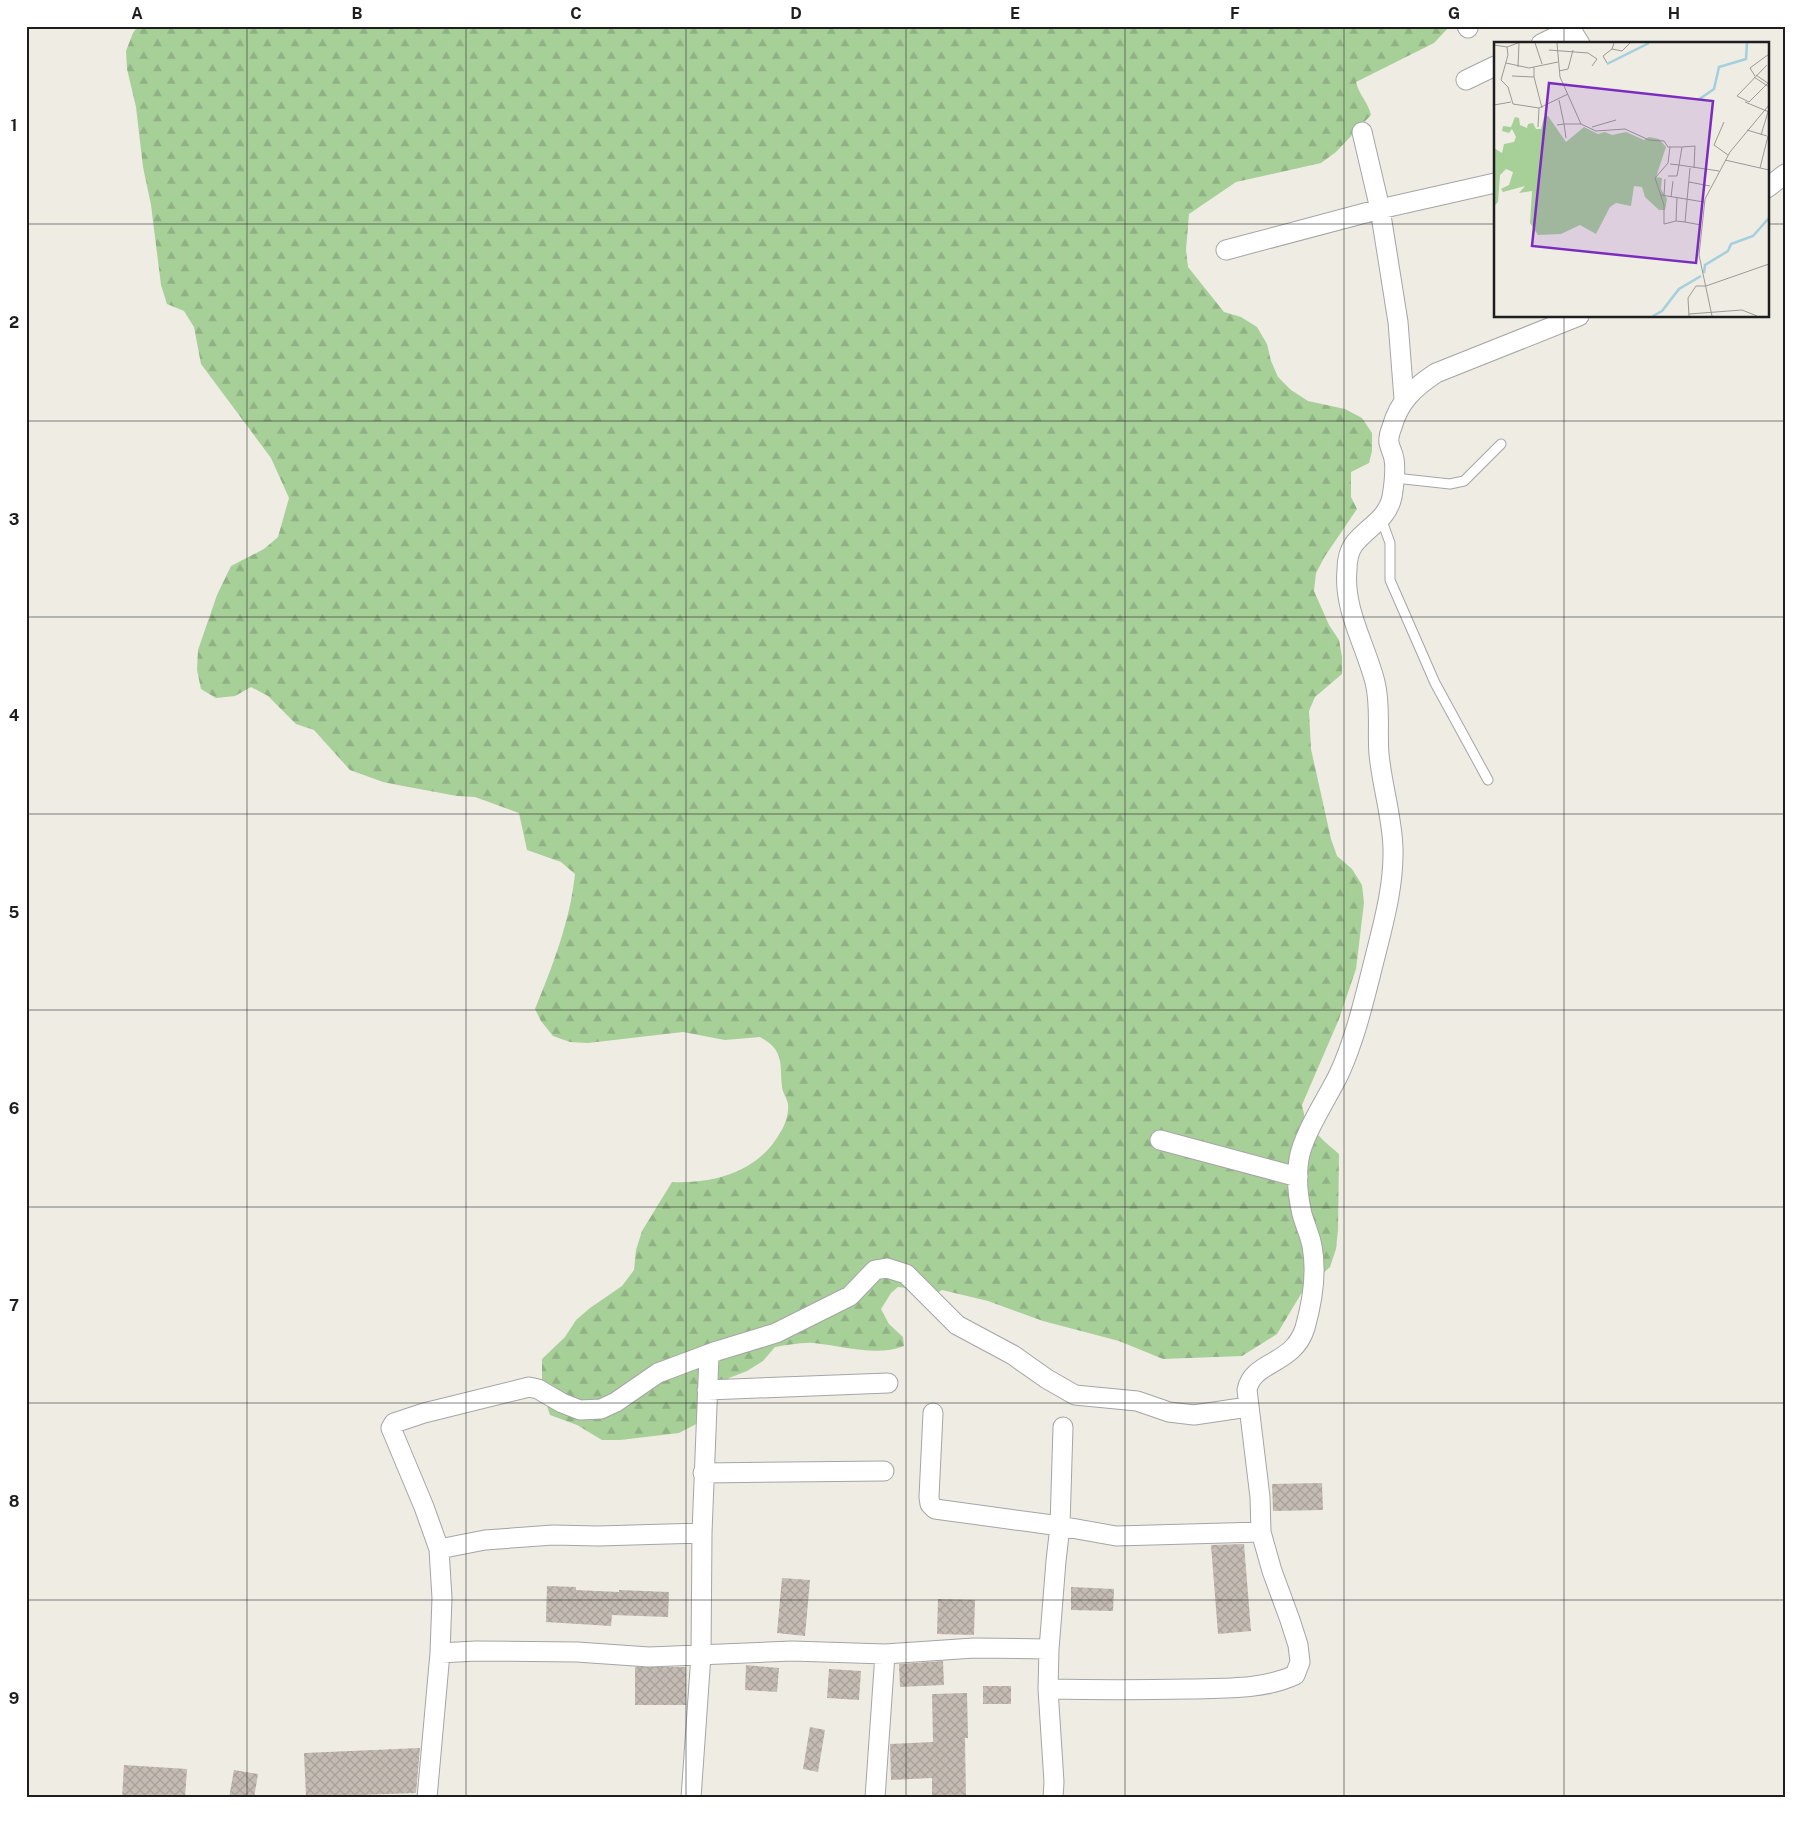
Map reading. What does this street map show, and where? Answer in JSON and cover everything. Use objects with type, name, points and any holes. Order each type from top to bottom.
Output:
[{"type":"street","points":[[1547,42],[1573,33]]},
{"type":"street","points":[[1466,80],[1494,66]]},
{"type":"street","points":[[1362,132],[1380,209],[1398,322],[1404,399]]},
{"type":"street","points":[[1768,187],[1785,174]]},
{"type":"street","points":[[1226,250],[1380,209],[1494,183]]},
{"type":"street","points":[[1048,1689],[1130,1691],[1229,1688],[1283,1680],[1294,1675],[1300,1662],[1298,1646],[1272,1571],[1261,1532],[1260,1497],[1247,1390],[1248,1381],[1254,1374],[1288,1354],[1298,1344],[1304,1330],[1309,1312],[1314,1258],[1312,1242],[1302,1214],[1298,1177],[1299,1159],[1303,1145],[1340,1072],[1353,1038],[1368,986],[1391,885],[1392,828],[1379,753],[1377,693],[1367,656],[1353,618],[1346,572],[1353,546],[1389,509],[1395,478],[1394,458],[1388,440],[1393,422],[1404,399],[1420,384],[1436,373],[1574,318]]},
{"type":"street","points":[[1160,1140],[1298,1177]]},
{"type":"street","points":[[427,1798],[440,1653],[442,1598],[439,1549],[424,1507],[391,1428],[394,1422],[529,1387],[538,1389],[562,1403],[580,1410],[601,1409],[616,1402],[658,1373],[776,1333],[850,1296],[875,1270],[887,1268],[906,1274],[957,1325],[1013,1355],[1047,1379],[1075,1395],[1137,1401],[1169,1412],[1194,1415],[1248,1407]]},
{"type":"street","points":[[691,1798],[701,1655],[703,1473],[709,1355]]},
{"type":"street","points":[[707,1390],[888,1383]]},
{"type":"street","points":[[933,1413],[929,1497],[930,1504],[935,1509],[1060,1526],[1116,1536],[1261,1532]]},
{"type":"street","points":[[1053,1798],[1054,1782],[1048,1689],[1049,1649],[1060,1526],[1063,1427]]},
{"type":"street","points":[[703,1473],[884,1471]]},
{"type":"street","points":[[439,1549],[485,1540],[553,1535],[598,1536],[702,1532]]},
{"type":"street","points":[[440,1653],[476,1651],[577,1652],[649,1657],[792,1651],[885,1654],[974,1648],[1049,1649]]},
{"type":"street","points":[[875,1798],[885,1654]]},
{"type":"lane","points":[[1395,478],[1450,484],[1464,481],[1501,444]]},
{"type":"lane","points":[[1381,518],[1390,543],[1390,580],[1435,683],[1488,780]]},
{"type":"green space","points":[[138,26],[1450,26],[1434,43],[1356,82],[1371,115],[1336,152],[1321,163],[1236,182],[1189,214],[1186,250],[1188,267],[1224,312],[1241,317],[1257,327],[1267,344],[1271,361],[1278,377],[1291,390],[1308,401],[1345,409],[1362,418],[1372,433],[1372,451],[1369,463],[1351,472],[1351,497],[1357,509],[1325,556],[1316,573],[1314,591],[1329,625],[1339,640],[1342,674],[1315,697],[1309,711],[1311,749],[1331,839],[1337,856],[1352,869],[1362,885],[1364,903],[1356,969],[1339,1019],[1302,1105],[1306,1123],[1339,1154],[1336,1249],[1330,1267],[1301,1294],[1277,1334],[1242,1356],[1163,1359],[1119,1341],[1043,1321],[988,1301],[942,1290],[934,1295],[898,1287],[891,1293],[881,1309],[889,1324],[903,1337],[904,1346],[882,1351],[859,1350],[809,1343],[775,1347],[763,1361],[747,1371],[729,1378],[717,1391],[702,1421],[679,1433],[620,1440],[602,1440],[577,1425],[550,1415],[542,1392],[542,1359],[565,1337],[576,1320],[622,1286],[634,1270],[636,1250],[642,1231],[672,1182],[704,1181],[734,1173],[760,1157],[780,1133],[784,1126],[788,1108],[782,1088],[778,1053],[772,1045],[760,1037],[725,1040],[683,1032],[588,1043],[570,1042],[553,1036],[541,1021],[535,1009],[565,926],[575,874],[561,862],[527,850],[519,813],[475,797],[457,796],[383,782],[350,770],[314,730],[296,724],[268,696],[251,687],[235,696],[216,698],[201,689],[197,670],[198,650],[217,595],[231,566],[264,549],[278,537],[289,498],[271,458],[201,364],[194,327],[184,311],[167,304],[161,285],[136,107],[127,69],[126,51]]},
{"type":"building","points":[[1322,1483],[1323,1510],[1273,1511],[1272,1484]]},
{"type":"building","points":[[1244,1544],[1251,1631],[1218,1634],[1211,1545]]},
{"type":"building","points":[[782,1578],[810,1580],[805,1636],[777,1633]]},
{"type":"building","points":[[547,1586],[576,1587],[576,1590],[669,1592],[668,1617],[612,1615],[611,1626],[546,1622]]},
{"type":"building","points":[[1071,1587],[1114,1589],[1113,1611],[1071,1610]]},
{"type":"building","points":[[938,1599],[975,1600],[974,1635],[937,1634]]},
{"type":"building","points":[[943,1661],[944,1685],[900,1687],[899,1664]]},
{"type":"building","points":[[746,1665],[779,1668],[777,1692],[745,1690]]},
{"type":"building","points":[[635,1667],[686,1667],[686,1705],[635,1705]]},
{"type":"building","points":[[829,1669],[861,1671],[859,1700],[827,1698]]},
{"type":"building","points":[[983,1686],[1011,1686],[1011,1704],[983,1704]]},
{"type":"building","points":[[967,1693],[968,1738],[965,1738],[966,1798],[932,1798],[932,1778],[891,1780],[890,1744],[933,1742],[932,1694]]},
{"type":"building","points":[[810,1727],[825,1730],[818,1772],[803,1769]]},
{"type":"building","points":[[420,1748],[416,1793],[306,1797],[304,1753]]},
{"type":"building","points":[[124,1765],[187,1769],[185,1798],[122,1798]]},
{"type":"building","points":[[234,1770],[258,1774],[254,1798],[229,1798]]}]
